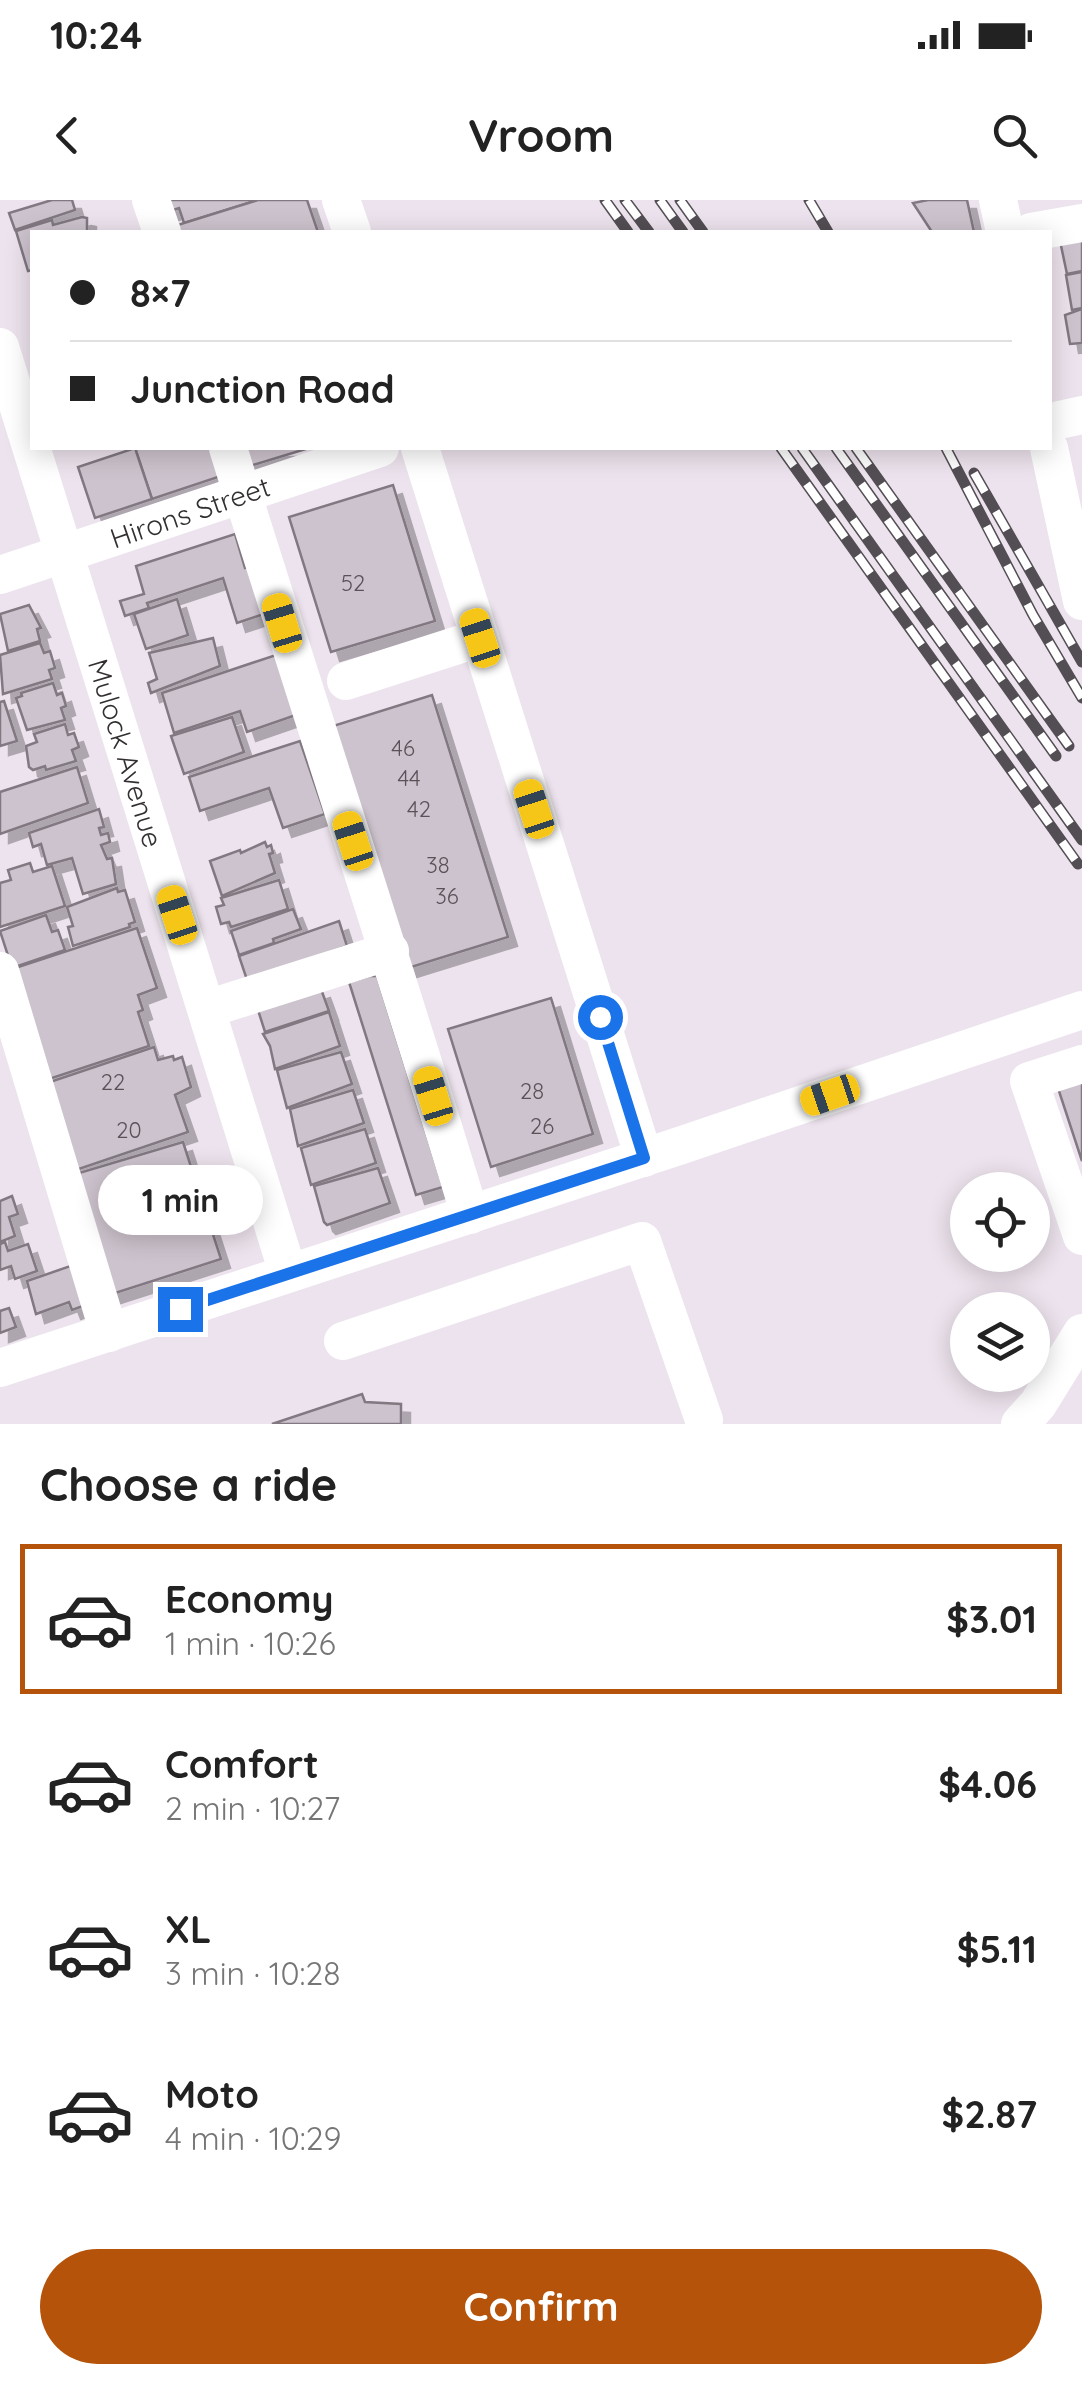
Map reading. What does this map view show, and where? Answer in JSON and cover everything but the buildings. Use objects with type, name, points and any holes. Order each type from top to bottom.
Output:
[{"type":"street","points":[[152,200],[161,230]]},
{"type":"street","points":[[342,200],[351,230]]},
{"type":"street","points":[[998,200],[1004,230]]},
{"type":"street","points":[[1042,230],[1082,223]]},
{"type":"street","name":"Mulock Avenue","points":[[0,348],[30,445]]},
{"type":"street","points":[[1052,422],[1082,415]]},
{"type":"street","name":"Mulock Avenue","points":[[32,450],[288,1273]]},
{"type":"street","points":[[229,450],[304,695],[390,951],[470,1216]]},
{"type":"street","name":"Hirons Street","points":[[0,575],[374,450]]},
{"type":"street","points":[[421,450],[644,1158]]},
{"type":"street","points":[[1048,450],[1082,602]]},
{"type":"street","points":[[346,682],[480,638]]},
{"type":"street","points":[[206,1010],[390,951]]},
{"type":"street","points":[[0,972],[108,1333]]},
{"type":"street","points":[[0,1368],[470,1216],[1082,1010]]},
{"type":"street","points":[[1080,1222],[1030,1081],[1082,1064]]},
{"type":"street","points":[[343,1340],[642,1241],[704,1420]]},
{"type":"street","points":[[1020,1424],[1038,1404],[1082,1333]]},
{"type":"railway","points":[[605,200],[627,230]]},
{"type":"railway","points":[[625,200],[648,230]]},
{"type":"railway","points":[[660,200],[682,230]]},
{"type":"railway","points":[[680,200],[702,230]]},
{"type":"railway","points":[[809,200],[827,230]]},
{"type":"railway","points":[[782,450],[1078,864]]},
{"type":"railway","points":[[803,450],[1082,840]]},
{"type":"railway","points":[[837,450],[1056,756]]},
{"type":"railway","points":[[857,450],[1069,746]]},
{"type":"railway","points":[[947,450],[1033,615],[1082,698]]},
{"type":"railway","points":[[974,473],[1082,662]]},
{"type":"route","points":[[180,1309],[644,1158],[600,1017]]}]
